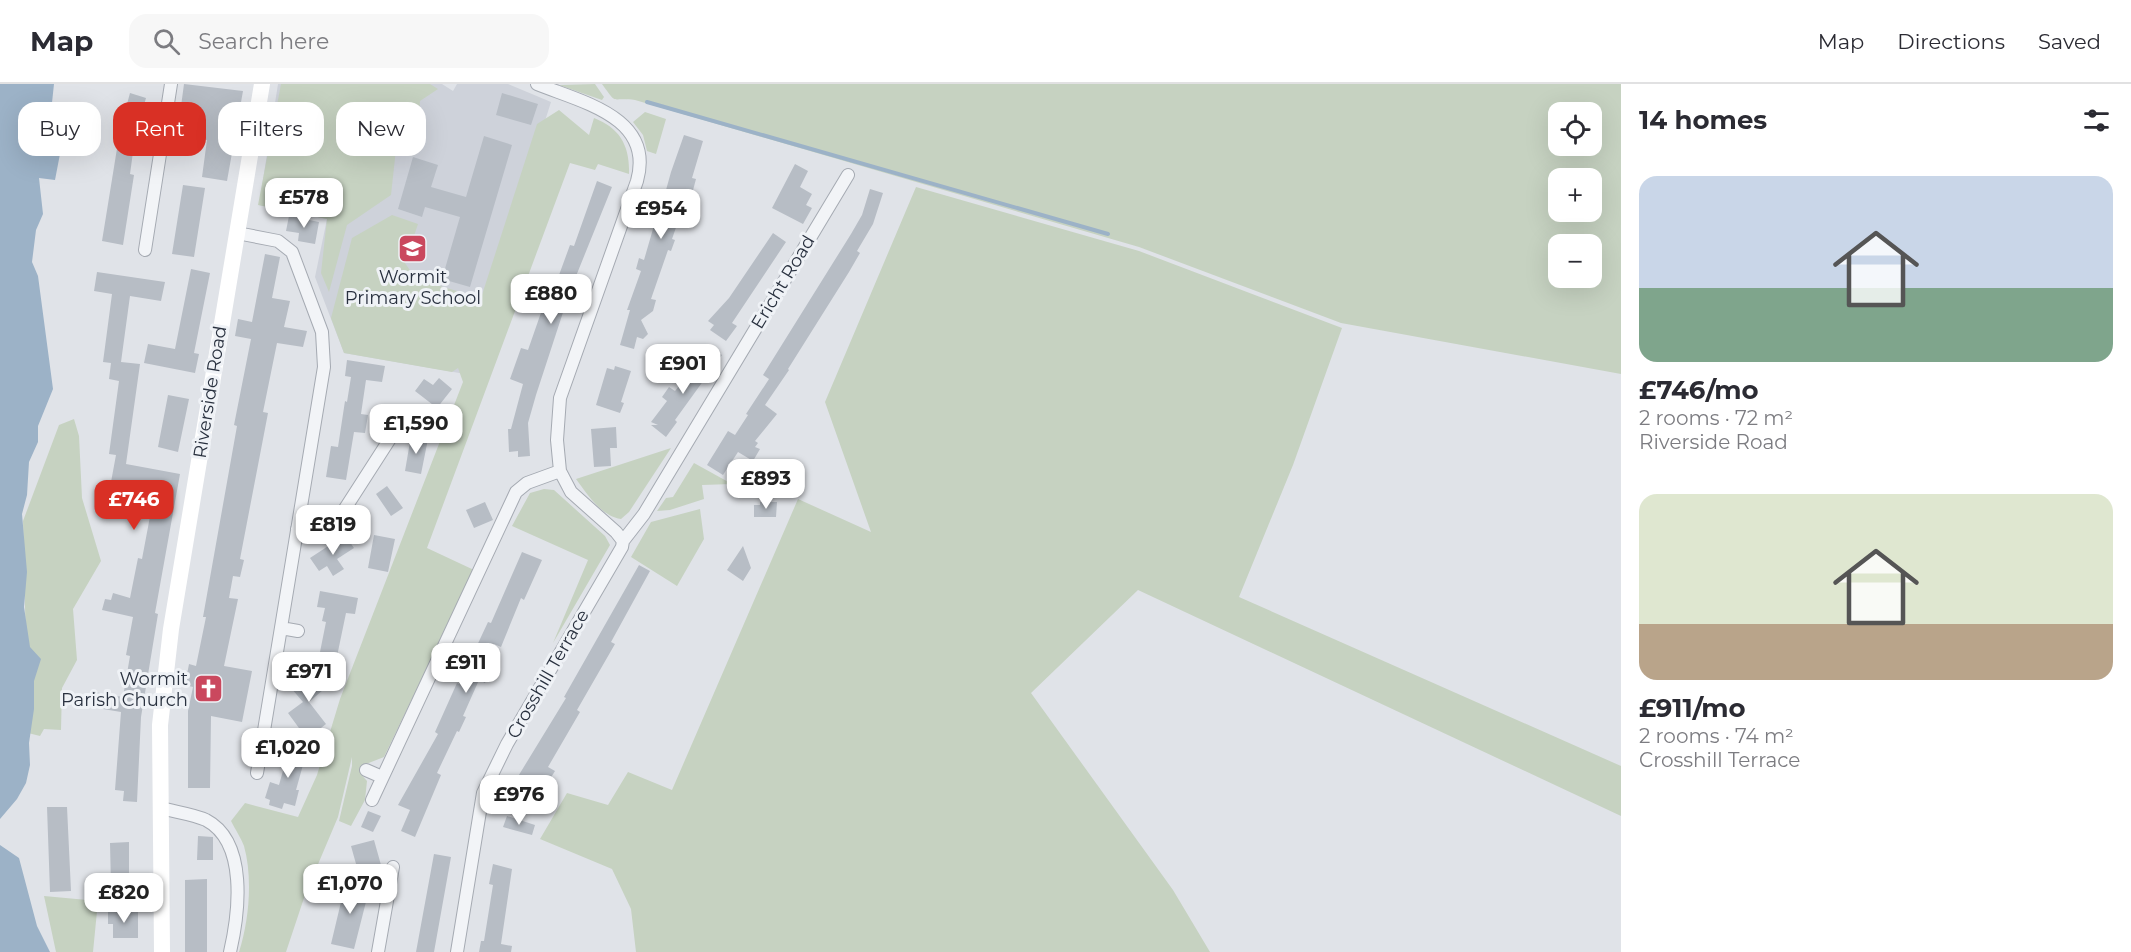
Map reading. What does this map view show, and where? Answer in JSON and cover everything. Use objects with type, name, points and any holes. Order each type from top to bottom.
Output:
[{"type":"main road","name":"Riverside Road","points":[[162,952],[160,725],[171,629],[262,84]]},
{"type":"street","points":[[145,250],[171,84]]},
{"type":"street","points":[[537,84],[619,120],[631,133],[639,159],[637,181],[560,398],[557,440],[560,471],[571,492],[616,532],[622,541]]},
{"type":"street","name":"Ericht Road","points":[[622,541],[644,514],[848,174]]},
{"type":"street","points":[[237,233],[278,242],[292,252],[322,332],[324,367],[257,772]]},
{"type":"street","points":[[297,528],[315,531],[328,528],[339,518],[402,420]]},
{"type":"street","points":[[372,800],[516,492],[527,483],[560,471]]},
{"type":"street","name":"Crosshill Terrace","points":[[458,952],[483,793],[507,744],[622,547],[622,541]]},
{"type":"street","points":[[281,628],[298,631]]},
{"type":"street","points":[[366,770],[382,777]]},
{"type":"street","points":[[161,808],[206,820],[223,833],[232,849],[238,893],[236,927],[230,952]]},
{"type":"street","points":[[378,952],[393,867]]},
{"type":"shaded area","name":"Wormit Primary School","points":[[278,84],[442,84],[453,91],[457,84],[508,84],[551,102],[465,374],[344,353],[315,277],[327,219],[259,205],[267,156],[324,156],[324,102],[275,102]]},
{"type":"green space","points":[[281,84],[430,84],[438,89],[420,102],[336,102],[336,156],[395,156],[391,195],[347,225],[329,292],[321,273],[327,219],[258,205],[267,156],[324,156],[324,102],[278,102]]},
{"type":"green space","points":[[595,84],[604,97],[602,100],[559,85]]},
{"type":"green space","points":[[602,84],[1621,84],[1621,374],[1341,323],[1139,247],[635,100],[613,98]]},
{"type":"green space","points":[[559,110],[589,135],[594,118],[611,127],[622,139],[628,155],[629,174],[598,164],[595,170],[570,163],[427,548],[474,570],[384,757],[361,766],[360,773],[367,781],[365,800],[351,826],[339,821],[352,757],[338,817],[305,895],[286,952],[239,952],[245,927],[249,885],[244,846],[231,821],[245,803],[298,817],[317,775],[340,699],[463,382],[458,368],[452,372],[344,353],[331,318],[352,238],[392,215],[418,224],[405,263],[416,279],[481,298],[537,124]]},
{"type":"green space","points":[[645,112],[666,119],[656,154],[647,151],[643,135],[633,122]]},
{"type":"green space","points":[[916,187],[1139,251],[1342,328],[1293,465],[1239,597],[1621,766],[1621,816],[1138,590],[1031,693],[1173,890],[1210,952],[636,952],[631,909],[612,869],[540,839],[567,793],[608,805],[628,772],[672,790],[798,499],[871,532],[825,402]]},
{"type":"green space","points":[[74,419],[79,436],[82,498],[101,561],[73,609],[77,660],[62,688],[61,730],[44,729],[40,736],[28,733],[23,521],[59,425]]},
{"type":"green space","points":[[671,448],[629,512],[621,519],[601,509],[576,479]]},
{"type":"green space","points":[[694,463],[732,484],[702,485],[704,499],[670,510],[657,511],[666,498],[673,497]]},
{"type":"green space","points":[[544,489],[554,490],[605,536],[610,545],[553,643],[588,560],[512,526],[530,493]]},
{"type":"green space","points":[[700,509],[704,539],[677,586],[631,557],[651,522]]},
{"type":"green space","points":[[44,896],[98,901],[93,952],[56,952]]},
{"type":"water","points":[[0,84],[54,84],[52,102],[18,102],[18,156],[60,156],[55,180],[39,178],[43,214],[36,230],[32,262],[38,276],[53,389],[38,426],[38,442],[29,462],[27,495],[22,514],[27,572],[24,607],[30,647],[41,659],[34,681],[34,709],[29,743],[30,765],[26,783],[17,799],[0,819]]},
{"type":"water","points":[[0,845],[19,858],[37,926],[50,952],[0,952]]},
{"type":"building","points":[[184,84],[243,91],[241,102],[218,102],[218,156],[231,156],[227,181],[202,177],[207,140],[206,102],[182,102]]},
{"type":"building","points":[[130,93],[146,98],[145,102],[128,102]]},
{"type":"building","points":[[502,93],[538,104],[531,125],[496,115]]},
{"type":"building","points":[[684,135],[703,141],[692,178],[696,179],[692,194],[688,193],[672,239],[675,240],[671,251],[668,250],[651,299],[656,300],[653,311],[641,320],[648,334],[643,339],[637,337],[634,349],[620,345],[630,310],[627,310],[641,271],[636,269],[639,258],[644,260],[655,222],[659,223],[670,191],[666,190],[671,172]]},
{"type":"building","points":[[484,136],[512,145],[470,287],[442,279],[460,217],[425,207],[422,217],[398,209],[413,157],[438,165],[431,187],[466,197]]},
{"type":"building","points":[[116,156],[132,156],[130,174],[134,175],[123,245],[102,241]]},
{"type":"building","points":[[795,164],[808,171],[800,187],[812,194],[806,205],[812,208],[803,224],[772,208]]},
{"type":"building","points":[[597,181],[612,187],[570,291],[536,395],[528,423],[530,456],[518,457],[518,451],[509,452],[508,429],[511,429],[523,384],[510,379],[521,348],[528,350],[551,284],[555,286],[570,245],[574,246]]},
{"type":"building","points":[[183,185],[205,188],[194,257],[172,254]]},
{"type":"building","points":[[870,189],[883,193],[873,224],[857,251],[860,253],[849,272],[765,405],[777,414],[755,441],[758,443],[755,447],[760,449],[753,461],[738,452],[723,475],[707,465],[728,431],[735,435],[748,415],[746,414],[769,379],[763,375],[862,215]]},
{"type":"building","points":[[289,216],[319,222],[315,244],[298,241],[299,233],[286,231]]},
{"type":"building","points":[[773,233],[786,242],[732,323],[737,326],[726,341],[710,330],[714,325],[708,321],[729,298]]},
{"type":"building","points":[[265,254],[280,257],[272,298],[290,301],[284,327],[307,331],[303,347],[277,343],[263,412],[268,413],[240,559],[244,560],[240,577],[233,576],[229,598],[238,599],[224,666],[252,671],[242,722],[211,716],[210,788],[188,788],[188,711],[193,687],[185,685],[189,664],[196,666],[206,617],[203,617],[237,426],[234,425],[251,339],[235,336],[238,319],[252,322]]},
{"type":"building","points":[[191,269],[210,273],[194,353],[199,354],[195,373],[144,363],[148,344],[175,349]]},
{"type":"building","points":[[97,272],[165,282],[161,301],[130,296],[121,362],[140,364],[126,464],[180,474],[155,613],[158,614],[141,717],[137,802],[123,801],[124,791],[115,790],[121,712],[91,707],[94,692],[123,697],[130,656],[126,655],[133,617],[102,610],[105,599],[111,600],[113,593],[130,598],[138,558],[142,559],[155,490],[111,482],[116,455],[109,454],[119,381],[109,379],[111,363],[103,362],[112,294],[94,291]]},
{"type":"building","points":[[711,348],[722,355],[675,420],[677,422],[666,437],[651,425],[658,425],[651,422],[667,401],[662,397],[669,387],[675,391],[683,381],[688,384]]},
{"type":"building","points":[[347,360],[385,366],[382,382],[366,380],[361,414],[368,415],[365,433],[354,432],[346,480],[326,477],[331,446],[338,447],[345,401],[347,402],[351,377],[345,376]]},
{"type":"building","points":[[615,366],[631,371],[621,402],[624,403],[620,413],[596,405],[607,368],[614,370]]},
{"type":"building","points":[[439,378],[452,389],[437,408],[415,391],[424,379],[433,385]]},
{"type":"building","points":[[168,395],[189,399],[178,452],[158,447]]},
{"type":"building","points":[[616,427],[617,448],[610,448],[611,466],[594,467],[591,429]]},
{"type":"building","points":[[411,436],[428,439],[421,474],[405,471]]},
{"type":"building","points":[[387,486],[403,508],[391,516],[376,494]]},
{"type":"building","points":[[485,502],[493,520],[474,528],[466,510]]},
{"type":"building","points":[[760,502],[777,502],[776,517],[754,517],[754,505],[760,505]]},
{"type":"building","points":[[345,535],[354,548],[337,559],[344,569],[333,576],[327,566],[319,571],[310,558]]},
{"type":"building","points":[[374,535],[395,539],[388,572],[368,568]]},
{"type":"building","points":[[743,546],[751,568],[743,581],[727,570]]},
{"type":"building","points":[[522,552],[542,560],[524,600],[521,598],[501,647],[494,644],[485,663],[492,667],[485,683],[479,680],[463,716],[466,717],[437,773],[441,775],[415,837],[401,831],[410,810],[398,805],[438,734],[435,732],[457,683],[459,684],[488,622],[491,623]]},
{"type":"building","points":[[639,565],[650,571],[611,642],[615,644],[577,710],[580,712],[548,767],[555,771],[538,798],[514,783],[566,698],[564,697]]},
{"type":"building","points":[[320,591],[358,598],[355,614],[346,613],[335,666],[318,662],[326,622],[322,621],[325,608],[317,607]]},
{"type":"building","points":[[315,667],[330,684],[309,702],[326,724],[307,739],[288,713],[303,702],[291,688]]},
{"type":"building","points":[[291,742],[308,747],[296,790],[299,790],[295,806],[284,803],[282,809],[269,805],[270,800],[265,798],[270,782],[279,785]]},
{"type":"building","points":[[47,807],[67,807],[71,891],[50,892]]},
{"type":"building","points":[[368,811],[381,816],[373,832],[361,827]]},
{"type":"building","points":[[507,816],[535,825],[532,835],[503,827]]},
{"type":"building","points":[[198,836],[213,837],[213,860],[197,860]]},
{"type":"building","points":[[374,840],[381,865],[358,871],[351,846]]},
{"type":"building","points":[[129,842],[129,886],[111,886],[110,843]]},
{"type":"building","points":[[434,854],[451,857],[434,952],[416,952]]},
{"type":"building","points":[[493,864],[512,869],[501,944],[512,946],[511,952],[479,952],[481,941],[484,941],[493,885],[489,884]]},
{"type":"building","points":[[207,879],[207,952],[185,952],[185,880]]},
{"type":"building","points":[[346,881],[370,886],[354,949],[331,944]]},
{"type":"building","points":[[138,910],[138,938],[113,938],[113,924],[108,924],[108,911]]},
{"type":"waterway","points":[[647,102],[1108,234]]},
{"type":"place","name":"Wormit Primary School","points":[[413,248]]},
{"type":"place","name":"Wormit Parish Church","points":[[209,689]]}]
